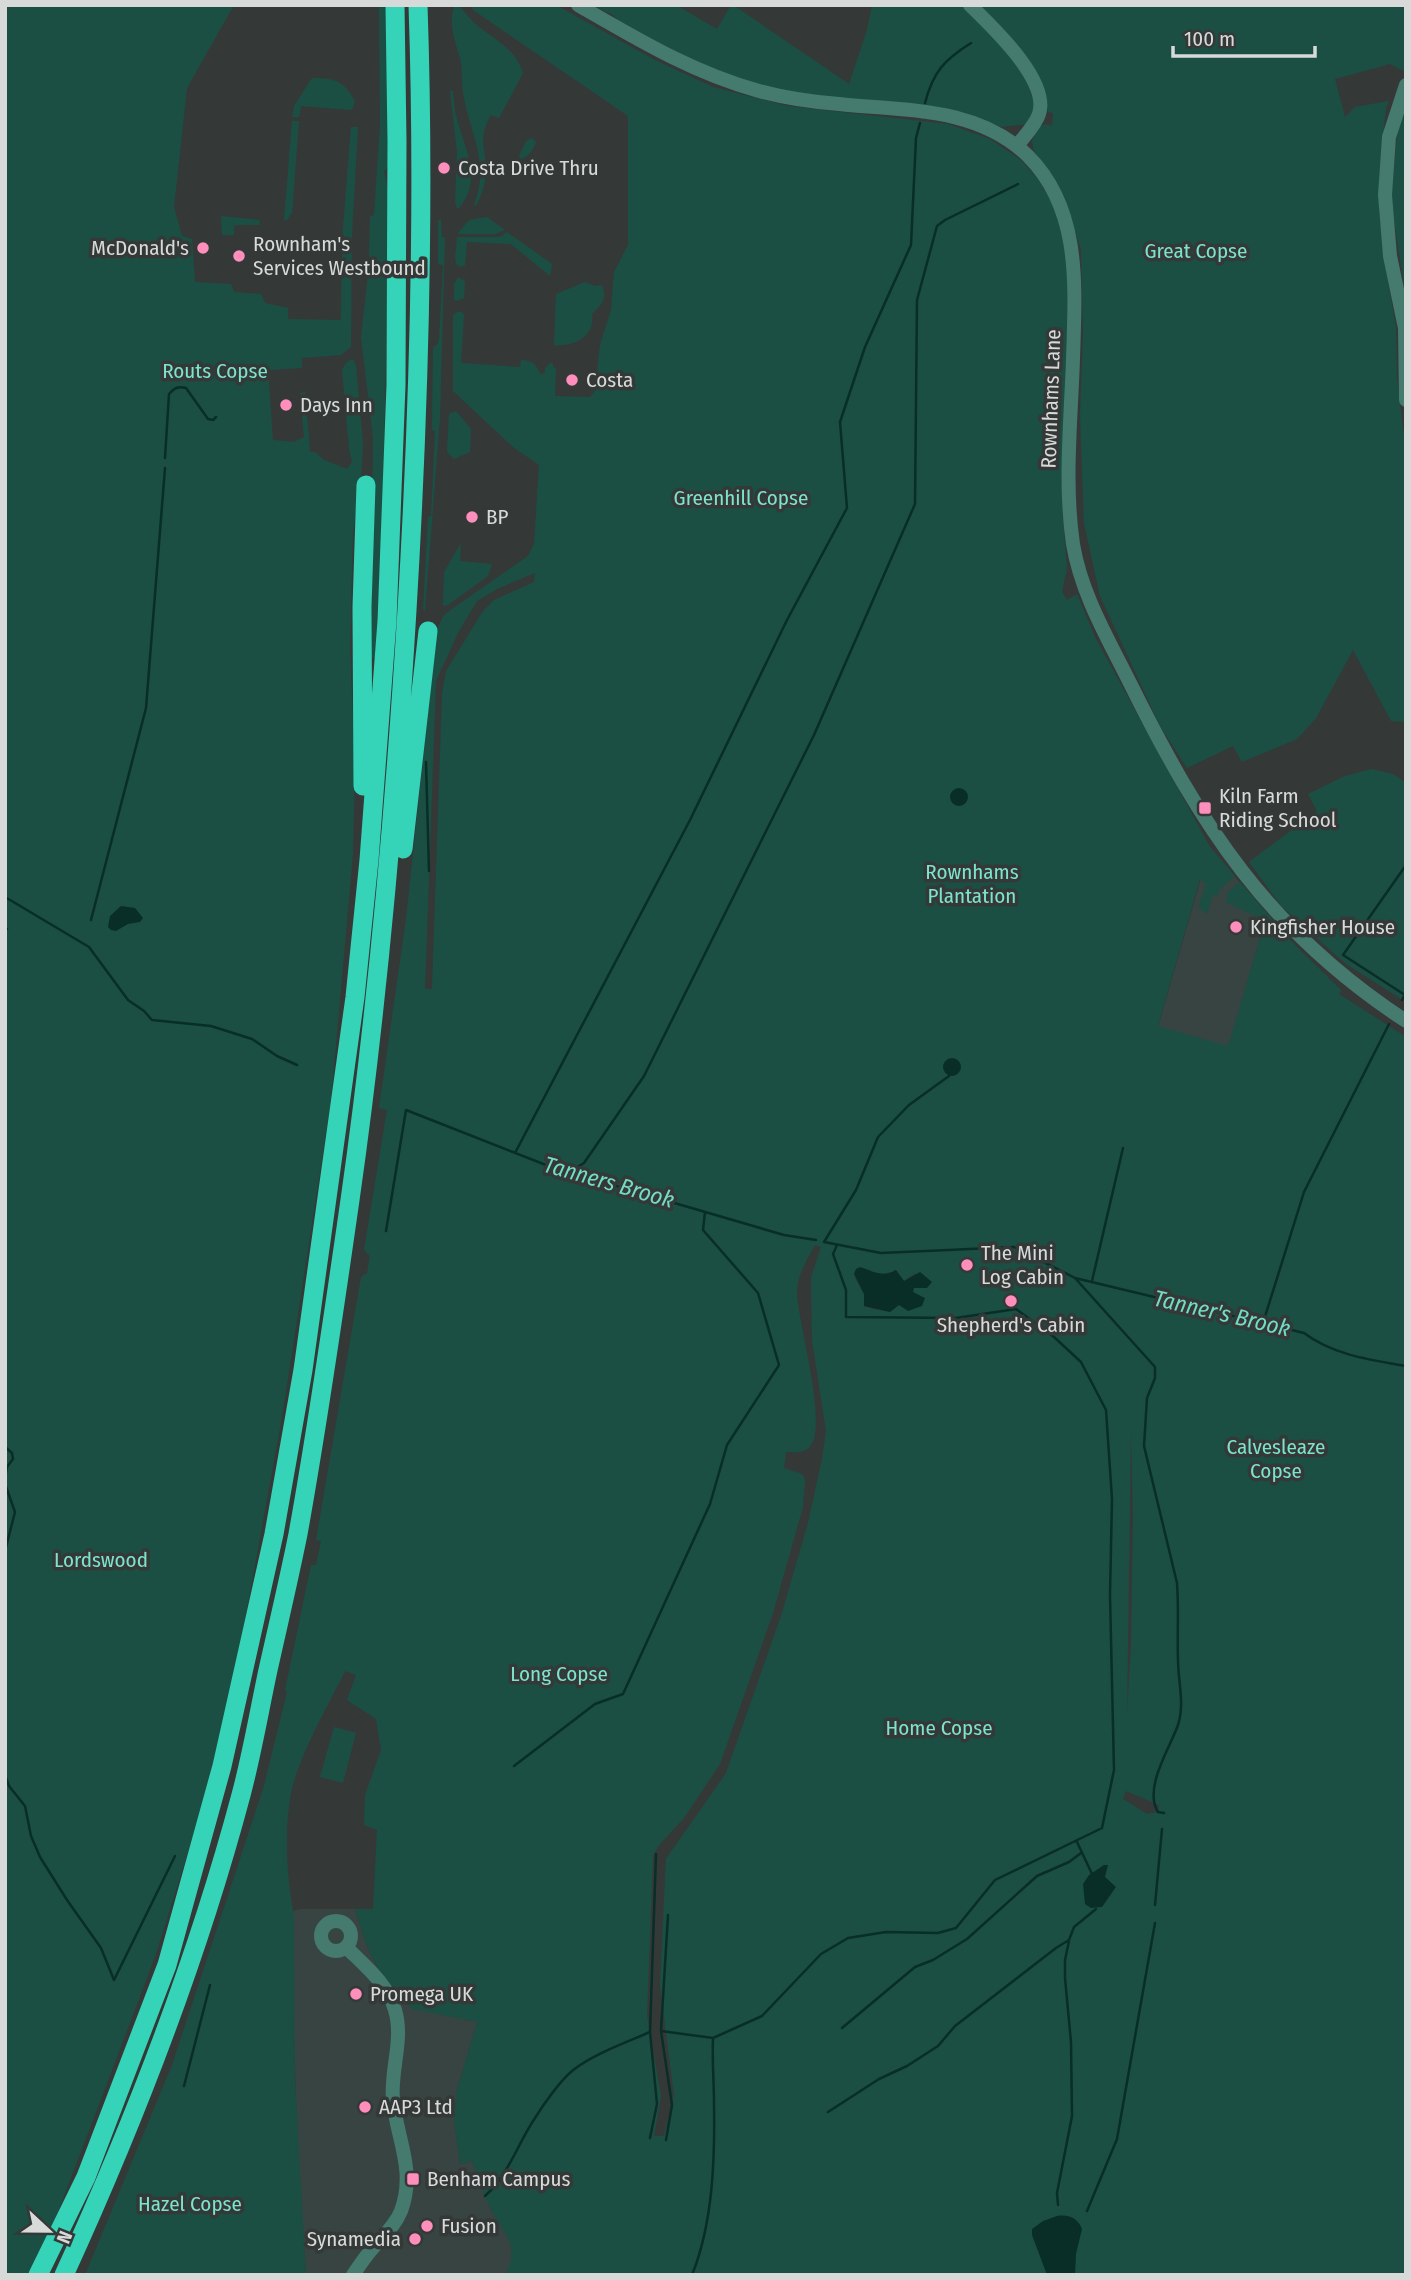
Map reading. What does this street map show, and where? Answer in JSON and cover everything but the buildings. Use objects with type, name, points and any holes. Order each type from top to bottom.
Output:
[{"type":"highway","points":[[38,2275],[86,2177],[167,1965],[222,1766],[274,1534],[303,1370],[355,997],[369,860],[387,621],[396,385],[395,5]]},
{"type":"highway","points":[[370,1062],[391,845],[414,486],[422,229],[418,5]]},
{"type":"highway","points":[[366,485],[362,607],[363,819],[369,860]]},
{"type":"highway","points":[[64,2275],[143,2093],[185,1980],[241,1795],[297,1539],[326,1367],[370,1062],[395,927],[428,631]]},
{"type":"street","name":"Rownhams Lane","points":[[578,5],[657,51],[718,78],[759,91],[808,101],[917,110],[956,117],[987,128],[1017,146],[1038,167],[1063,211],[1072,248],[1075,284],[1071,526],[1076,561],[1096,614],[1165,752],[1195,804],[1246,878],[1281,919],[1323,960],[1406,1021]]},
{"type":"street","points":[[970,5],[1020,58],[1038,93],[1038,114],[1017,146]]},
{"type":"street","points":[[1406,85],[1390,137],[1385,195],[1390,256],[1405,328],[1406,400]]},
{"type":"street","points":[[346,1947],[385,1989],[395,2008],[399,2028],[393,2099],[398,2133],[408,2167],[408,2185],[400,2213],[353,2275]]},
{"type":"shaded area","points":[[959,788],[965,791],[968,797],[965,803],[959,806],[953,803],[950,797],[953,791]]},
{"type":"shaded area","points":[[1210,847],[1267,915],[1228,1047],[1158,1027]]},
{"type":"shaded area","points":[[121,906],[135,908],[143,918],[140,922],[128,924],[116,931],[111,930],[108,927],[110,916]]},
{"type":"shaded area","points":[[948,1058],[956,1058],[961,1067],[959,1074],[948,1076],[943,1071],[943,1063]]},
{"type":"shaded area","points":[[860,1267],[882,1274],[896,1270],[904,1281],[920,1272],[932,1282],[927,1288],[914,1288],[913,1292],[925,1298],[922,1306],[908,1311],[899,1305],[890,1312],[864,1306],[864,1294],[854,1274]]},
{"type":"shaded area","points":[[1108,1865],[1105,1877],[1116,1887],[1102,1907],[1091,1908],[1085,1904],[1083,1884],[1089,1875]]},
{"type":"shaded area","points":[[355,1909],[366,1944],[378,1969],[412,2008],[477,2022],[457,2090],[454,2120],[460,2164],[472,2161],[491,2210],[509,2238],[512,2261],[505,2275],[306,2275],[294,2033],[293,1911]]},
{"type":"shaded area","points":[[1057,2216],[1072,2218],[1082,2229],[1076,2254],[1075,2275],[1047,2275],[1032,2235],[1032,2229]]},
{"type":"green space","points":[[5,5],[234,5],[187,88],[174,207],[182,236],[192,239],[195,282],[231,284],[234,292],[261,294],[265,303],[288,308],[288,319],[341,320],[342,240],[351,127],[358,127],[352,234],[351,347],[341,355],[302,358],[302,368],[268,370],[273,440],[294,442],[304,437],[300,393],[305,392],[310,452],[347,469],[352,462],[342,369],[353,359],[356,366],[363,444],[353,533],[350,649],[355,763],[353,854],[331,1101],[282,1417],[232,1691],[196,1827],[155,1957],[56,2217],[27,2275],[5,2275]]},
{"type":"green space","points":[[379,5],[387,5],[388,168],[384,171],[389,194],[381,542],[375,658],[371,658],[373,438],[361,337],[380,125]]},
{"type":"green space","points":[[455,5],[459,5],[475,24],[505,46],[516,58],[523,73],[499,118],[491,115],[486,124],[483,140],[485,180],[476,206],[474,204],[479,189],[480,161],[462,88],[461,62],[453,32]]},
{"type":"green space","points":[[471,5],[556,5],[653,59],[713,87],[788,106],[948,124],[990,139],[1021,160],[1053,203],[1064,240],[1068,286],[1062,508],[1067,568],[1062,592],[1067,600],[1077,594],[1095,637],[1210,847],[1235,876],[1219,890],[1218,896],[1213,895],[1207,914],[1198,907],[1206,885],[1200,879],[1158,1026],[1228,1046],[1265,921],[1226,902],[1228,892],[1240,882],[1291,941],[1341,990],[1339,994],[1406,1037],[1406,2275],[505,2275],[510,2265],[509,2240],[488,2203],[472,2161],[460,2164],[454,2120],[457,2090],[477,2022],[412,2009],[378,1969],[366,1944],[355,1909],[373,1909],[377,1830],[364,1825],[365,1795],[381,1750],[376,1719],[347,1700],[356,1675],[345,1671],[298,1768],[290,1799],[287,1828],[288,1872],[294,1916],[295,2081],[306,2275],[85,2275],[172,2065],[264,1786],[287,1692],[285,1690],[311,1565],[316,1565],[321,1541],[316,1540],[361,1277],[367,1273],[370,1256],[364,1250],[387,1110],[379,1108],[406,919],[437,629],[444,615],[528,556],[534,544],[539,465],[513,447],[453,391],[453,315],[459,311],[464,314],[461,363],[520,367],[521,360],[525,360],[535,365],[540,374],[545,373],[545,368],[553,363],[556,368],[555,396],[590,397],[595,391],[600,345],[611,310],[614,272],[628,245],[628,116],[473,10]],"holes":[[[535,573],[534,582],[494,600],[483,611],[446,671],[442,694],[432,989],[425,989],[436,681],[458,633],[477,601],[497,589]],[[815,1245],[821,1247],[811,1278],[812,1340],[826,1431],[822,1459],[808,1523],[782,1613],[726,1773],[666,1859],[660,1985],[674,2095],[664,2136],[654,2136],[661,2096],[647,2016],[653,1855],[684,1818],[720,1764],[773,1613],[803,1507],[805,1479],[802,1474],[784,1468],[786,1452],[806,1450],[815,1433],[814,1396],[797,1295],[800,1275]],[[863,1268],[880,1274],[896,1270],[904,1281],[915,1273],[920,1286],[914,1288],[913,1292],[916,1294],[905,1308],[899,1305],[890,1312],[864,1306],[864,1294],[855,1278]],[[1131,1432],[1133,1516],[1127,1715]],[[1126,1791],[1159,1805],[1158,1812],[1147,1814],[1123,1799]]]},
{"type":"green space","name":"Great Copse","points":[[592,5],[676,5],[717,29],[733,5],[849,84],[867,30],[872,5],[1406,5],[1406,72],[1390,64],[1335,79],[1345,117],[1355,107],[1389,101],[1380,164],[1379,211],[1396,327],[1397,380],[1406,450],[1406,722],[1391,721],[1353,650],[1316,718],[1297,739],[1242,762],[1233,746],[1187,768],[1160,726],[1100,596],[1084,523],[1080,415],[1083,333],[1081,249],[1068,210],[1034,151],[1032,141],[1039,126],[1052,126],[1053,113],[1048,112],[1041,88],[1013,57],[1028,83],[1035,107],[1028,124],[1001,127],[780,91],[705,68],[625,29],[613,15]]},
{"type":"green space","points":[[312,78],[333,80],[343,85],[355,101],[352,110],[301,106],[299,117],[292,117],[294,106]]},
{"type":"green space","points":[[450,91],[453,91],[455,112],[471,175],[466,197],[459,208],[455,201],[457,153]]},
{"type":"green space","points":[[1399,115],[1406,117],[1406,298],[1391,199]]},
{"type":"green space","points":[[292,121],[299,121],[292,213],[284,221]]},
{"type":"green space","points":[[532,138],[536,142],[534,147],[521,159],[519,156],[526,141]]},
{"type":"green space","points":[[221,216],[260,220],[259,225],[234,226],[234,235],[222,235]]},
{"type":"green space","points":[[487,217],[505,230],[495,234],[457,234],[469,220]]},
{"type":"green space","points":[[438,220],[441,220],[442,237],[445,237],[440,418],[425,611],[428,517],[431,516],[435,431],[432,430],[433,347],[439,339],[443,265],[438,264]]},
{"type":"green space","points":[[507,232],[552,264],[550,276],[511,244],[467,242],[465,265],[457,265],[457,237],[500,237]]},
{"type":"green space","points":[[458,277],[465,281],[464,298],[457,301],[454,300],[454,284]]},
{"type":"green space","points":[[585,282],[595,286],[602,285],[604,294],[601,305],[592,314],[590,329],[576,342],[554,345],[556,294]]},
{"type":"green space","points":[[456,411],[471,429],[470,452],[454,459],[447,452],[449,414]]},
{"type":"green space","points":[[461,543],[460,561],[492,564],[488,576],[443,606],[444,572]]},
{"type":"green space","points":[[1371,769],[1393,774],[1406,783],[1406,1002],[1346,964],[1282,907],[1249,862],[1317,811],[1308,794],[1345,776]]},
{"type":"green space","points":[[334,1727],[356,1733],[343,1783],[320,1777]]},
{"type":"waterway","points":[[925,103],[941,68],[971,43]]},
{"type":"waterway","points":[[515,1153],[690,820],[787,620],[847,508],[840,422],[865,347],[911,245],[916,138],[920,123]]},
{"type":"waterway","points":[[570,1172],[584,1163],[644,1076],[814,735],[915,504],[917,300],[937,226],[1018,184]]},
{"type":"waterway","points":[[165,458],[169,394],[173,390],[178,387],[186,388],[208,419],[213,420],[216,417]]},
{"type":"waterway","points":[[91,920],[146,708],[165,468]]},
{"type":"waterway","points":[[426,762],[429,871]]},
{"type":"waterway","points":[[1402,1000],[1405,995],[1343,955],[1406,865]]},
{"type":"waterway","name":"Tanners Brook","points":[[5,897],[89,947],[128,1000],[152,1020],[211,1026],[252,1039],[277,1056],[297,1065]]},
{"type":"waterway","name":"Tanner's Brook","points":[[1263,1323],[1304,1192],[1389,1024]]},
{"type":"waterway","name":"Tanners Brook","points":[[949,1076],[909,1105],[878,1137],[856,1190],[824,1242],[881,1253],[1014,1247],[1075,1278],[1304,1333],[1340,1352],[1406,1366]]},
{"type":"waterway","name":"Tanners Brook","points":[[386,1231],[406,1110],[551,1167],[784,1235],[816,1240]]},
{"type":"waterway","points":[[1092,1281],[1123,1148]]},
{"type":"waterway","points":[[514,1766],[595,1704],[623,1694],[710,1504],[727,1445],[779,1365],[758,1293],[703,1230],[705,1212]]},
{"type":"waterway","points":[[661,2031],[713,2038],[762,2016],[821,1954],[848,1938],[886,1932],[938,1933],[956,1928],[995,1880],[1102,1828],[1114,1770],[1110,1595],[1112,1499],[1106,1410],[1081,1362],[1054,1337],[1016,1309],[956,1318],[846,1317],[846,1290],[833,1254],[837,1245]]},
{"type":"waterway","points":[[1075,1278],[1155,1367],[1155,1378],[1147,1398],[1144,1446],[1177,1583],[1181,1701],[1178,1725],[1159,1768],[1154,1792],[1158,1812],[1164,1813]]},
{"type":"waterway","points":[[5,1447],[12,1453],[13,1459],[7,1467],[5,1478]]},
{"type":"waterway","points":[[5,1484],[15,1512],[5,1551]]},
{"type":"waterway","points":[[5,1775],[9,1786],[25,1806],[31,1836],[40,1857],[101,1948],[114,1980],[175,1856]]},
{"type":"waterway","points":[[1155,1905],[1162,1829]]},
{"type":"waterway","points":[[1077,1842],[1092,1874]]},
{"type":"waterway","points":[[842,2028],[915,1967],[933,1960],[967,1939],[1037,1876],[1069,1862],[1081,1853]]},
{"type":"waterway","points":[[650,2138],[657,2104],[650,2032],[656,1854]]},
{"type":"waterway","points":[[828,2112],[938,2046],[955,2026],[1069,1940],[1074,1927],[1096,1909]]},
{"type":"waterway","points":[[666,2140],[672,2105],[661,2031],[668,1915]]},
{"type":"waterway","points":[[1087,2211],[1117,2139],[1155,1923]]},
{"type":"waterway","points":[[1058,2205],[1057,2193],[1072,2116],[1071,2042],[1065,1978],[1069,1941]]},
{"type":"waterway","points":[[184,2086],[210,1985]]},
{"type":"waterway","points":[[485,2196],[506,2169],[542,2107],[567,2075],[599,2054],[650,2032]]},
{"type":"waterway","points":[[692,2275],[704,2234],[713,2169],[713,2039]]},
{"type":"place","name":"Costa Drive Thru","points":[[444,168]]},
{"type":"place","name":"McDonald's","points":[[203,248]]},
{"type":"place","name":"Rownham's Services Westbound","points":[[239,256]]},
{"type":"place","name":"Costa","points":[[572,380]]},
{"type":"place","name":"Days Inn","points":[[286,405]]},
{"type":"place","name":"BP","points":[[472,517]]},
{"type":"place","name":"Kiln Farm Riding School","points":[[1205,808]]},
{"type":"place","name":"Kingfisher House","points":[[1236,927]]},
{"type":"place","name":"The Mini Log Cabin","points":[[967,1265]]},
{"type":"place","name":"Shepherd's Cabin","points":[[1011,1301]]},
{"type":"place","name":"Promega UK","points":[[356,1994]]},
{"type":"place","name":"AAP3 Ltd","points":[[365,2107]]},
{"type":"place","name":"Benham Campus","points":[[413,2179]]},
{"type":"place","name":"Fusion","points":[[427,2226]]},
{"type":"place","name":"Synamedia","points":[[415,2239]]},
{"type":"park label","name":"Routs Copse","points":[[215,371]]},
{"type":"park label","name":"Greenhill Copse","points":[[741,498]]},
{"type":"park label","name":"Rownhams Plantation","points":[[972,884]]},
{"type":"park label","name":"Calvesleaze Copse","points":[[1276,1459]]},
{"type":"park label","name":"Lordswood","points":[[101,1560]]},
{"type":"park label","name":"Long Copse","points":[[559,1674]]},
{"type":"park label","name":"Home Copse","points":[[939,1728]]},
{"type":"park label","name":"Hazel Copse","points":[[190,2204]]}]
